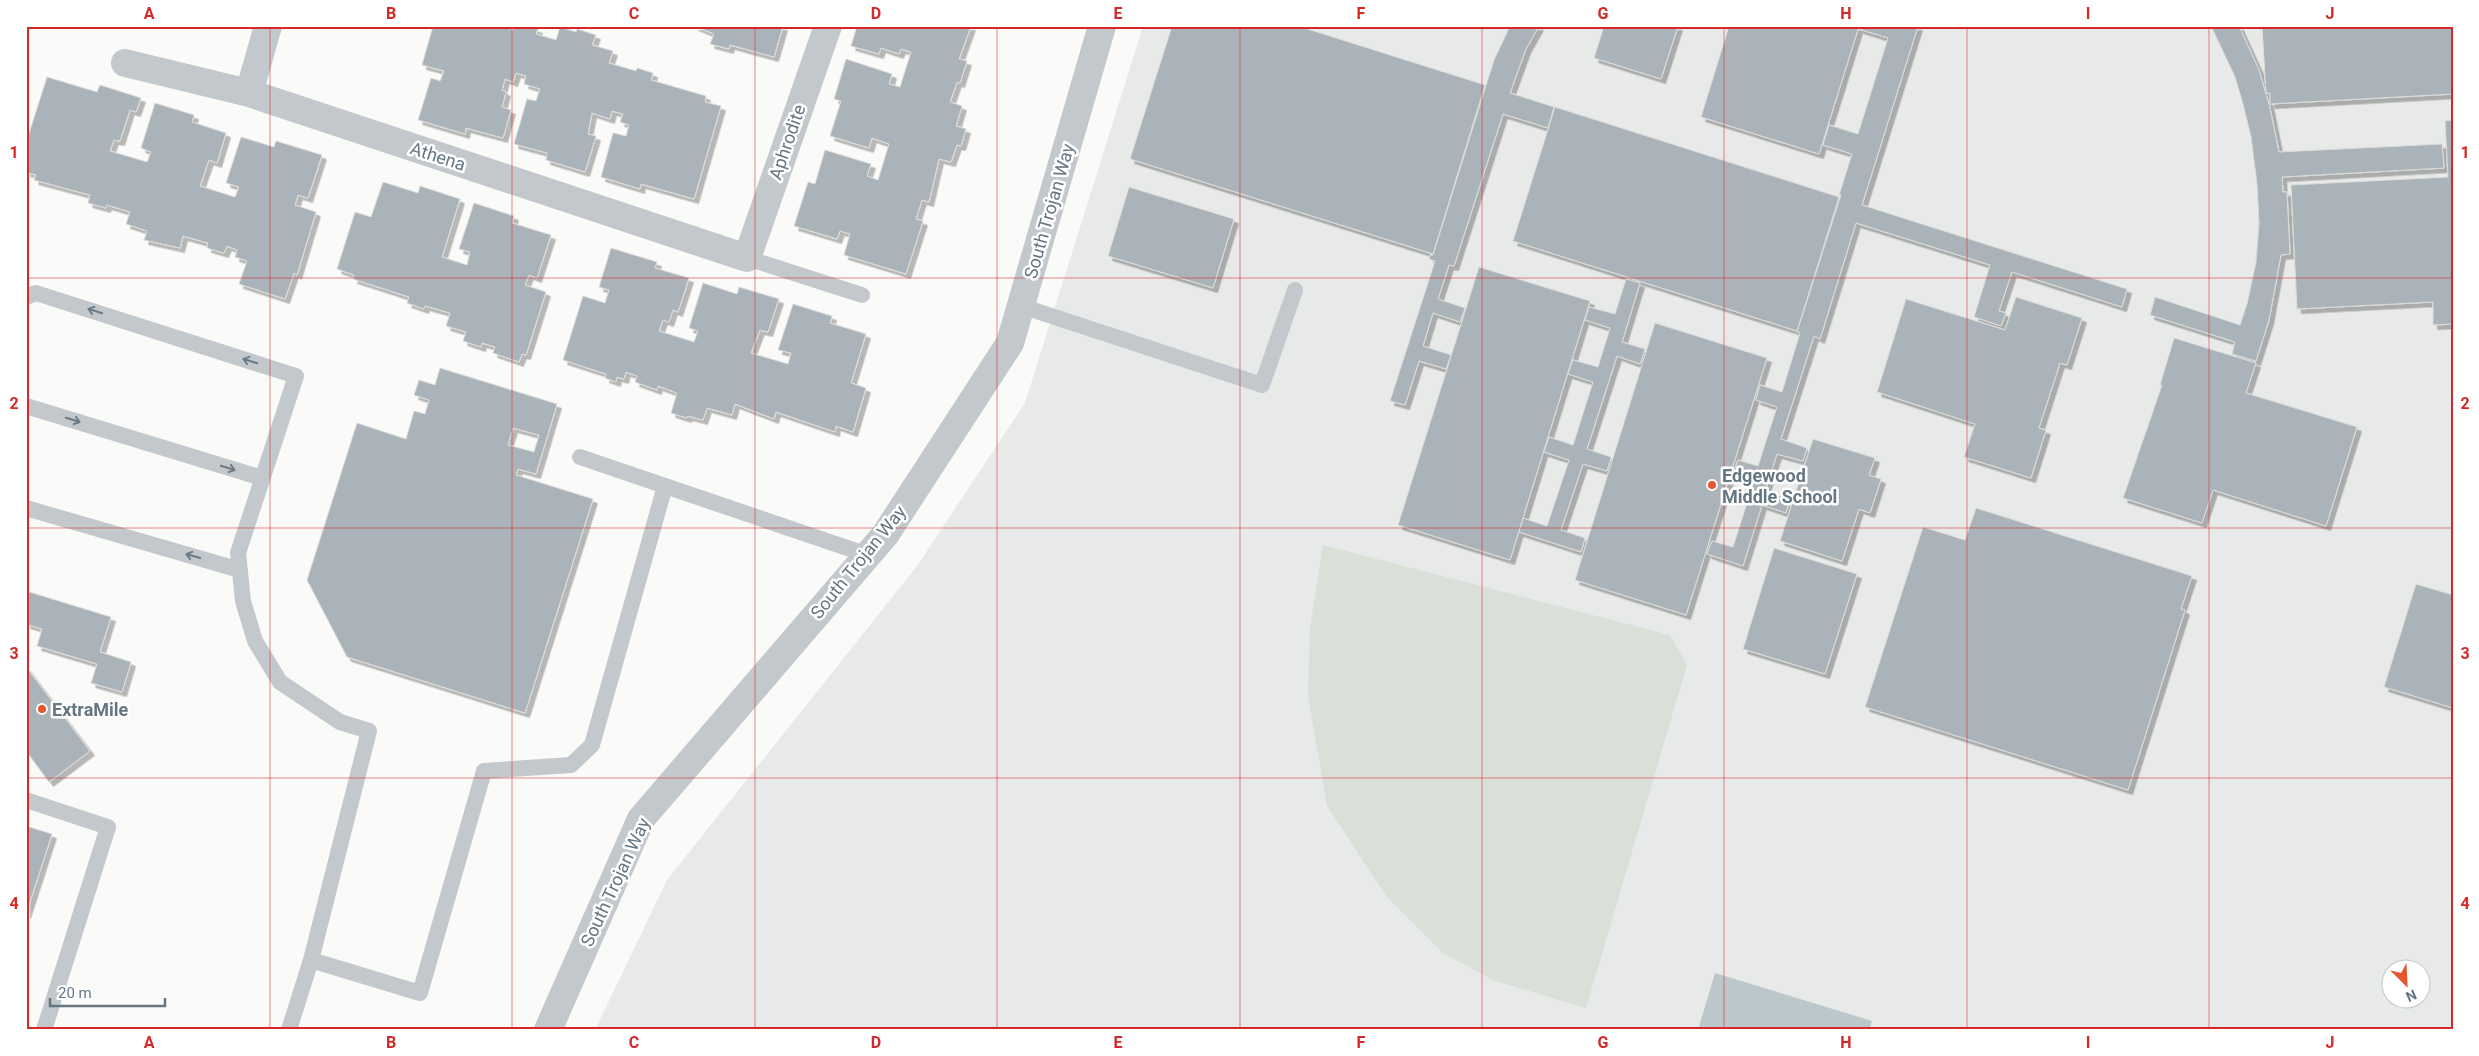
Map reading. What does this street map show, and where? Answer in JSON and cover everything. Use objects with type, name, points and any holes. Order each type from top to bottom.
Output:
[{"type":"street","points":[[249,93],[268,26]]},
{"type":"street","name":"Aphrodite","points":[[747,258],[828,26]]},
{"type":"street","name":"South Trojan Way","points":[[548,1030],[640,819],[885,535],[1010,343],[1102,26]]},
{"type":"street","name":"Athena","points":[[125,64],[249,93],[747,258]]},
{"type":"lane","points":[[747,258],[862,295]]},
{"type":"lane","points":[[1021,306],[1262,385],[1295,290]]},
{"type":"lane","points":[[26,297],[36,293],[296,376],[238,553],[243,601],[255,641],[280,682],[340,722],[369,731],[311,960],[289,1030]]},
{"type":"lane","points":[[26,406],[262,478]]},
{"type":"lane","points":[[580,457],[868,555]]},
{"type":"lane","points":[[311,960],[420,993],[484,771],[571,765],[592,745],[665,486]]},
{"type":"lane","points":[[26,508],[240,570]]},
{"type":"lane","points":[[26,800],[108,827],[44,1030]]},
{"type":"shaded area","name":"Edgewood Middle School","points":[[1143,26],[2453,26],[2453,1030],[595,1030],[667,880],[917,566],[1025,403]]},
{"type":"shaded area","points":[[1323,545],[1670,635],[1687,665],[1586,1008],[1493,980],[1443,953],[1387,897],[1327,806],[1308,695],[1310,628]]},
{"type":"shaded area","points":[[1715,973],[1872,1021],[1869,1030],[1698,1030]]},
{"type":"building","points":[[433,26],[502,26],[513,30],[514,26],[528,26],[538,29],[536,34],[556,40],[560,27],[576,32],[577,29],[596,35],[592,45],[613,51],[609,63],[636,71],[637,68],[653,73],[651,80],[706,96],[705,102],[721,106],[694,199],[641,184],[640,189],[601,177],[613,133],[626,136],[629,125],[620,122],[623,114],[612,111],[610,119],[592,113],[588,134],[596,136],[585,172],[546,160],[547,153],[514,144],[527,99],[536,101],[540,89],[524,84],[526,76],[516,73],[513,82],[505,79],[502,90],[506,92],[502,107],[511,110],[503,138],[466,128],[465,134],[418,120],[431,78],[440,81],[444,71],[422,65]]},
{"type":"building","points":[[694,26],[783,26],[774,57],[730,45],[729,49],[710,44],[714,34]]},
{"type":"building","points":[[857,26],[971,26],[959,59],[967,61],[960,83],[957,82],[950,102],[962,106],[956,126],[966,129],[961,146],[957,145],[951,162],[939,159],[929,202],[922,200],[916,219],[923,221],[906,274],[844,255],[850,234],[840,231],[837,239],[794,226],[808,182],[815,184],[825,150],[871,164],[867,176],[878,180],[889,144],[872,138],[869,148],[830,136],[841,101],[834,99],[846,59],[892,74],[889,84],[900,87],[911,52],[901,49],[899,54],[881,48],[879,54],[851,46]]},
{"type":"building","points":[[1172,26],[1298,26],[1485,85],[1433,254],[1130,159]]},
{"type":"building","points":[[1510,26],[1539,26],[1526,49],[1510,93],[1554,107],[1548,128],[1503,114],[1454,266],[1449,265],[1438,299],[1465,308],[1460,322],[1433,313],[1423,346],[1451,355],[1446,369],[1419,361],[1405,405],[1390,401],[1435,261],[1429,259],[1430,255],[1433,255],[1494,60]]},
{"type":"building","points":[[1604,26],[1678,26],[1661,79],[1594,58]]},
{"type":"building","points":[[1729,26],[1859,26],[1819,154],[1701,117]]},
{"type":"building","points":[[1860,26],[1918,26],[1862,205],[2127,289],[2122,307],[2012,272],[1999,311],[2006,313],[2001,326],[1974,317],[1990,265],[1856,223],[1820,339],[1814,336],[1781,439],[1807,448],[1803,461],[1777,454],[1765,491],[1790,499],[1786,513],[1762,505],[1743,566],[1707,554],[1712,541],[1733,547],[1754,481],[1733,474],[1738,460],[1758,466],[1777,407],[1756,400],[1760,385],[1782,392],[1800,333],[1797,332],[1841,195],[1839,195],[1852,154],[1823,145],[1829,125],[1858,134],[1888,38],[1859,29]]},
{"type":"building","points":[[2211,26],[2239,26],[2259,70],[2270,108],[2279,152],[2442,144],[2444,168],[2282,177],[2283,192],[2287,192],[2290,254],[2281,255],[2269,320],[2256,361],[2232,354],[2235,342],[2150,315],[2155,297],[2240,325],[2247,304],[2256,262],[2259,223],[2257,184],[2251,137],[2235,77]]},
{"type":"building","points":[[2262,26],[2453,26],[2453,94],[2270,104],[2270,93],[2266,93]]},
{"type":"building","points":[[47,77],[97,92],[100,85],[141,98],[136,112],[130,110],[120,141],[114,140],[110,151],[147,162],[151,152],[141,148],[155,103],[194,115],[192,122],[226,133],[217,163],[209,160],[200,186],[235,197],[239,187],[226,183],[241,137],[274,147],[276,141],[322,155],[308,198],[298,195],[295,205],[316,212],[297,275],[294,273],[285,299],[239,284],[247,261],[235,257],[237,250],[227,246],[224,253],[207,248],[208,243],[183,236],[180,248],[144,240],[147,231],[126,224],[130,212],[107,205],[106,208],[88,203],[90,195],[34,180],[36,175],[26,172],[26,143]]},
{"type":"building","points":[[1555,107],[1839,197],[1797,331],[1513,241]]},
{"type":"building","points":[[2453,120],[2453,324],[2433,325],[2433,302],[2297,309],[2291,185],[2448,177],[2445,121]]},
{"type":"building","points":[[383,182],[418,193],[420,186],[460,199],[442,257],[467,265],[470,252],[459,249],[474,203],[514,216],[512,223],[551,235],[537,278],[529,275],[525,285],[546,292],[526,355],[522,354],[519,362],[493,353],[495,347],[482,343],[481,347],[463,341],[466,332],[446,326],[450,313],[425,306],[424,309],[407,303],[409,297],[353,279],[354,275],[337,269],[355,212],[371,217]]},
{"type":"building","points":[[1129,187],[1234,219],[1213,288],[1108,256]]},
{"type":"building","points":[[611,248],[657,262],[655,268],[689,278],[678,312],[673,310],[669,322],[663,320],[659,331],[694,342],[698,331],[689,328],[703,283],[737,294],[739,287],[779,299],[768,332],[760,330],[751,353],[788,364],[791,353],[778,350],[793,304],[832,316],[830,323],[866,334],[851,383],[866,388],[853,432],[836,426],[835,432],[776,412],[774,419],[735,404],[732,415],[707,408],[703,420],[688,416],[687,418],[671,413],[677,393],[658,386],[657,390],[635,382],[637,376],[626,372],[624,379],[617,377],[616,382],[605,378],[606,374],[563,360],[583,296],[605,303],[609,290],[599,287]]},
{"type":"building","points":[[1479,267],[1590,301],[1510,560],[1398,525]]},
{"type":"building","points":[[1626,279],[1640,283],[1622,342],[1645,349],[1640,364],[1617,356],[1587,449],[1611,457],[1607,471],[1583,464],[1561,530],[1585,538],[1581,552],[1519,532],[1523,518],[1547,526],[1569,460],[1544,452],[1549,437],[1573,445],[1593,382],[1568,374],[1573,360],[1598,367],[1610,328],[1585,320],[1589,307],[1615,314]]},
{"type":"building","points":[[2016,297],[2082,318],[2067,365],[2060,363],[2039,428],[2046,430],[2031,478],[1964,457],[1975,424],[1877,392],[1906,299],[2005,330]]},
{"type":"building","points":[[1655,323],[1767,358],[1686,615],[1575,580]]},
{"type":"building","points":[[2174,338],[2256,363],[2246,393],[2357,427],[2326,526],[2213,490],[2202,523],[2123,498],[2162,385],[2160,385]]},
{"type":"building","points":[[440,368],[557,404],[536,474],[518,469],[516,475],[593,499],[525,713],[347,657],[307,580],[357,423],[406,439],[414,411],[425,414],[429,400],[414,395],[419,380],[435,385]],"holes":[[[513,428],[539,435],[534,452],[508,445]]]},
{"type":"building","points":[[1813,439],[1875,458],[1869,475],[1881,479],[1870,513],[1859,509],[1842,561],[1780,541]]},
{"type":"building","points":[[1976,508],[2192,576],[2181,609],[2185,610],[2128,790],[1865,707],[1923,527],[1965,540]]},
{"type":"building","points":[[1774,548],[1857,574],[1825,674],[1743,649]]},
{"type":"building","points":[[2416,584],[2453,595],[2453,708],[2384,687]]},
{"type":"building","points":[[26,591],[111,617],[100,652],[131,662],[122,692],[91,683],[97,664],[37,646],[42,629],[26,624]]},
{"type":"building","name":"ExtraMile","points":[[26,667],[90,751],[49,782],[26,751]]},
{"type":"building","points":[[26,826],[52,834],[26,914]]},
{"type":"place","name":"Edgewood Middle School","points":[[1712,485]]},
{"type":"place","name":"ExtraMile","points":[[42,709]]}]
